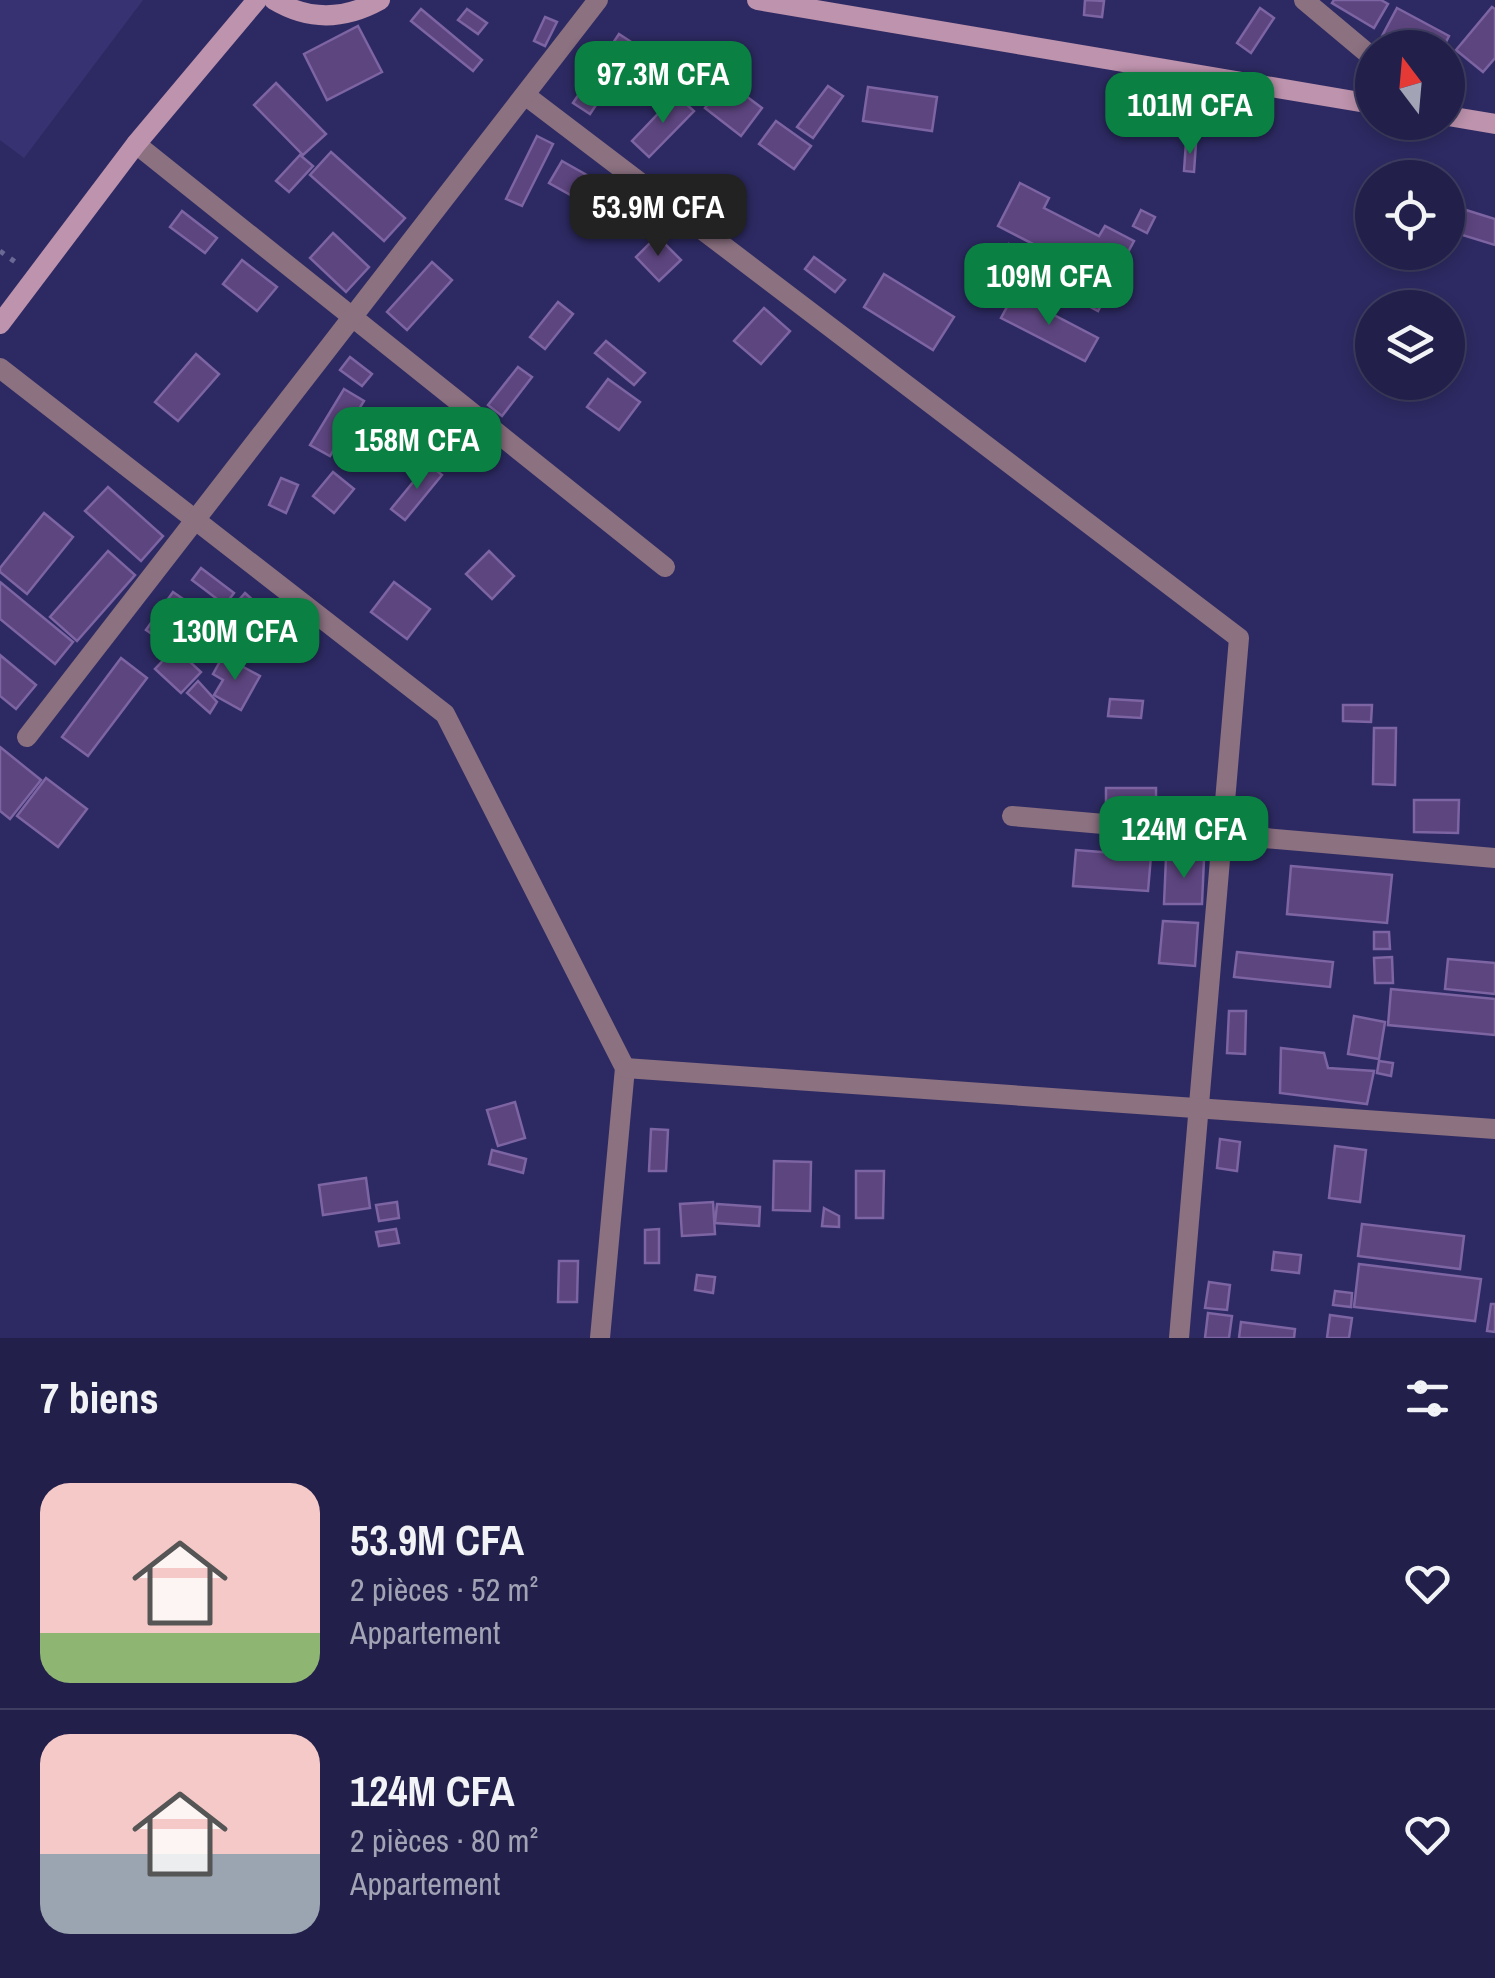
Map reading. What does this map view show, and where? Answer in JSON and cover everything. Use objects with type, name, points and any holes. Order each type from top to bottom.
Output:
[{"type":"main road","points":[[0,324],[136,144],[257,0]]},
{"type":"main road","points":[[274,0],[292,11],[325,17],[359,12],[380,0]]},
{"type":"main road","points":[[756,0],[1355,101]]},
{"type":"main road","points":[[1465,119],[1495,124]]},
{"type":"street","points":[[26,738],[598,0]]},
{"type":"street","points":[[1304,0],[1355,43]]},
{"type":"street","points":[[525,94],[1240,638],[1179,1338]]},
{"type":"street","points":[[136,144],[666,568]]},
{"type":"street","points":[[0,368],[445,714],[626,1068],[600,1338]]},
{"type":"street","points":[[1012,816],[1495,858]]},
{"type":"street","points":[[626,1068],[1495,1128]]},
{"type":"shaded area","points":[[0,0],[143,0],[24,158],[0,140]]},
{"type":"building","points":[[1085,0],[1104,1],[1102,17],[1084,15]]},
{"type":"building","points":[[1381,0],[1388,4],[1374,28],[1332,3]]},
{"type":"building","points":[[1492,7],[1495,9],[1495,58],[1483,72],[1465,57],[1465,39]]},
{"type":"building","points":[[1260,8],[1274,18],[1251,53],[1237,43]]},
{"type":"building","points":[[1397,8],[1438,30],[1385,30]]},
{"type":"building","points":[[421,9],[482,60],[473,71],[411,21]]},
{"type":"building","points":[[467,9],[487,23],[478,34],[458,20]]},
{"type":"building","points":[[545,17],[557,22],[545,46],[534,41]]},
{"type":"building","points":[[358,26],[382,72],[327,100],[304,54]]},
{"type":"building","points":[[619,34],[636,45],[590,114],[573,103]]},
{"type":"building","points":[[691,68],[716,88],[706,100],[681,80]]},
{"type":"building","points":[[726,81],[762,108],[741,136],[705,108]]},
{"type":"building","points":[[276,83],[326,134],[303,155],[254,105]]},
{"type":"building","points":[[828,86],[843,96],[813,138],[797,127]]},
{"type":"building","points":[[868,87],[937,97],[932,131],[863,121]]},
{"type":"building","points":[[676,95],[694,111],[649,157],[632,141]]},
{"type":"building","points":[[776,121],[811,146],[794,169],[759,144]]},
{"type":"building","points":[[537,136],[553,144],[522,206],[506,199]]},
{"type":"building","points":[[1186,142],[1196,143],[1194,172],[1184,171]]},
{"type":"building","points":[[331,152],[405,218],[384,241],[310,175]]},
{"type":"building","points":[[300,155],[313,166],[289,192],[276,181]]},
{"type":"building","points":[[562,161],[631,200],[619,222],[549,183]]},
{"type":"building","points":[[1020,183],[1049,198],[1044,208],[1099,236],[1105,226],[1134,241],[1111,284],[998,226]]},
{"type":"building","points":[[1141,210],[1155,217],[1147,233],[1133,226]]},
{"type":"building","points":[[1466,210],[1495,219],[1495,245],[1465,236]]},
{"type":"building","points":[[182,211],[217,238],[205,253],[170,227]]},
{"type":"building","points":[[333,233],[369,267],[346,292],[310,258]]},
{"type":"building","points":[[657,236],[681,260],[659,281],[636,257]]},
{"type":"building","points":[[1009,244],[1106,296],[1098,311],[1001,259]]},
{"type":"building","points":[[814,257],[845,280],[835,292],[805,269]]},
{"type":"building","points":[[242,260],[277,287],[257,311],[223,284]]},
{"type":"building","points":[[432,262],[452,280],[407,330],[387,312]]},
{"type":"building","points":[[884,274],[954,317],[933,350],[864,307]]},
{"type":"building","points":[[1014,294],[1098,338],[1085,361],[1001,318]]},
{"type":"building","points":[[558,302],[573,314],[545,349],[530,337]]},
{"type":"building","points":[[764,308],[790,331],[761,364],[734,341]]},
{"type":"building","points":[[606,341],[645,373],[634,385],[595,353]]},
{"type":"building","points":[[196,354],[219,374],[178,421],[155,402]]},
{"type":"building","points":[[350,357],[372,374],[362,386],[340,370]]},
{"type":"building","points":[[518,367],[532,377],[502,416],[488,405]]},
{"type":"building","points":[[608,379],[640,402],[619,430],[587,407]]},
{"type":"building","points":[[344,389],[364,401],[330,456],[310,445]]},
{"type":"building","points":[[457,427],[481,449],[467,465],[442,443]]},
{"type":"building","points":[[407,440],[418,450],[409,460],[398,452]]},
{"type":"building","points":[[428,464],[442,475],[405,520],[391,509]]},
{"type":"building","points":[[333,472],[354,489],[334,513],[313,496]]},
{"type":"building","points":[[281,478],[298,485],[286,513],[269,505]]},
{"type":"building","points":[[108,487],[163,536],[141,561],[85,511]]},
{"type":"building","points":[[44,513],[73,537],[27,594],[0,568]]},
{"type":"building","points":[[108,551],[135,575],[77,641],[50,617]]},
{"type":"building","points":[[489,551],[514,576],[492,599],[466,574]]},
{"type":"building","points":[[201,568],[234,593],[225,605],[192,580]]},
{"type":"building","points":[[0,582],[73,642],[55,664],[0,619]]},
{"type":"building","points":[[394,582],[430,609],[407,639],[371,612]]},
{"type":"building","points":[[173,592],[189,603],[162,641],[146,630]]},
{"type":"building","points":[[245,593],[264,610],[256,618],[237,602]]},
{"type":"building","points":[[175,648],[201,672],[181,693],[155,669]]},
{"type":"building","points":[[0,655],[36,685],[16,709],[0,696]]},
{"type":"building","points":[[223,656],[260,676],[241,710],[214,695],[223,680],[213,674]]},
{"type":"building","points":[[121,658],[147,678],[88,756],[62,737]]},
{"type":"building","points":[[198,681],[217,702],[210,713],[187,693]]},
{"type":"building","points":[[1110,699],[1143,701],[1141,718],[1108,716]]},
{"type":"building","points":[[1343,705],[1372,705],[1371,722],[1343,721]]},
{"type":"building","points":[[1374,728],[1396,728],[1395,785],[1373,784]]},
{"type":"building","points":[[0,747],[41,780],[10,819],[0,811]]},
{"type":"building","points":[[46,778],[87,809],[58,847],[17,816]]},
{"type":"building","points":[[1106,788],[1156,788],[1156,810],[1106,809]]},
{"type":"building","points":[[1414,800],[1459,800],[1458,833],[1414,832]]},
{"type":"building","points":[[1076,850],[1151,856],[1148,891],[1073,886]]},
{"type":"building","points":[[1166,858],[1204,859],[1202,904],[1164,904]]},
{"type":"building","points":[[1291,866],[1392,875],[1387,923],[1287,914]]},
{"type":"building","points":[[1163,921],[1198,923],[1195,966],[1159,963]]},
{"type":"building","points":[[1374,932],[1389,932],[1390,949],[1374,949]]},
{"type":"building","points":[[1237,952],[1333,962],[1330,987],[1234,977]]},
{"type":"building","points":[[1392,957],[1393,983],[1375,983],[1374,958]]},
{"type":"building","points":[[1448,959],[1495,963],[1495,994],[1445,989]]},
{"type":"building","points":[[1391,989],[1495,999],[1495,1035],[1388,1025]]},
{"type":"building","points":[[1229,1011],[1246,1011],[1245,1054],[1227,1053]]},
{"type":"building","points":[[1354,1016],[1385,1022],[1379,1059],[1348,1054]]},
{"type":"building","points":[[1281,1048],[1324,1053],[1328,1068],[1374,1071],[1367,1104],[1280,1093]]},
{"type":"building","points":[[1379,1061],[1393,1063],[1391,1076],[1377,1073]]},
{"type":"building","points":[[515,1102],[525,1138],[498,1146],[487,1110]]},
{"type":"building","points":[[651,1129],[668,1130],[666,1171],[649,1171]]},
{"type":"building","points":[[1220,1139],[1240,1142],[1237,1171],[1217,1168]]},
{"type":"building","points":[[1335,1146],[1366,1150],[1360,1202],[1329,1198]]},
{"type":"building","points":[[492,1150],[526,1159],[523,1173],[489,1164]]},
{"type":"building","points":[[774,1161],[811,1162],[810,1211],[773,1210]]},
{"type":"building","points":[[856,1171],[884,1171],[883,1218],[856,1218]]},
{"type":"building","points":[[366,1178],[370,1208],[323,1215],[319,1185]]},
{"type":"building","points":[[397,1202],[399,1218],[379,1221],[376,1205]]},
{"type":"building","points":[[713,1202],[715,1234],[682,1236],[680,1204]]},
{"type":"building","points":[[717,1204],[760,1207],[759,1226],[715,1223]]},
{"type":"building","points":[[824,1208],[839,1216],[839,1227],[822,1226]]},
{"type":"building","points":[[1362,1224],[1464,1236],[1460,1269],[1358,1256]]},
{"type":"building","points":[[396,1229],[399,1243],[379,1246],[376,1232]]},
{"type":"building","points":[[659,1229],[659,1263],[645,1263],[645,1230]]},
{"type":"building","points":[[1274,1252],[1301,1255],[1299,1273],[1272,1270]]},
{"type":"building","points":[[559,1261],[578,1261],[577,1302],[558,1302]]},
{"type":"building","points":[[1359,1264],[1481,1279],[1475,1321],[1354,1307]]},
{"type":"building","points":[[697,1275],[715,1277],[713,1293],[695,1290]]},
{"type":"building","points":[[1209,1282],[1230,1285],[1227,1310],[1205,1308]]},
{"type":"building","points":[[1335,1291],[1352,1293],[1351,1307],[1333,1305]]},
{"type":"building","points":[[1491,1304],[1495,1304],[1495,1332],[1487,1331]]},
{"type":"building","points":[[1208,1313],[1232,1316],[1229,1338],[1205,1338]]},
{"type":"building","points":[[1330,1315],[1352,1318],[1349,1338],[1327,1338]]},
{"type":"building","points":[[1241,1322],[1295,1329],[1294,1338],[1239,1338]]}]
